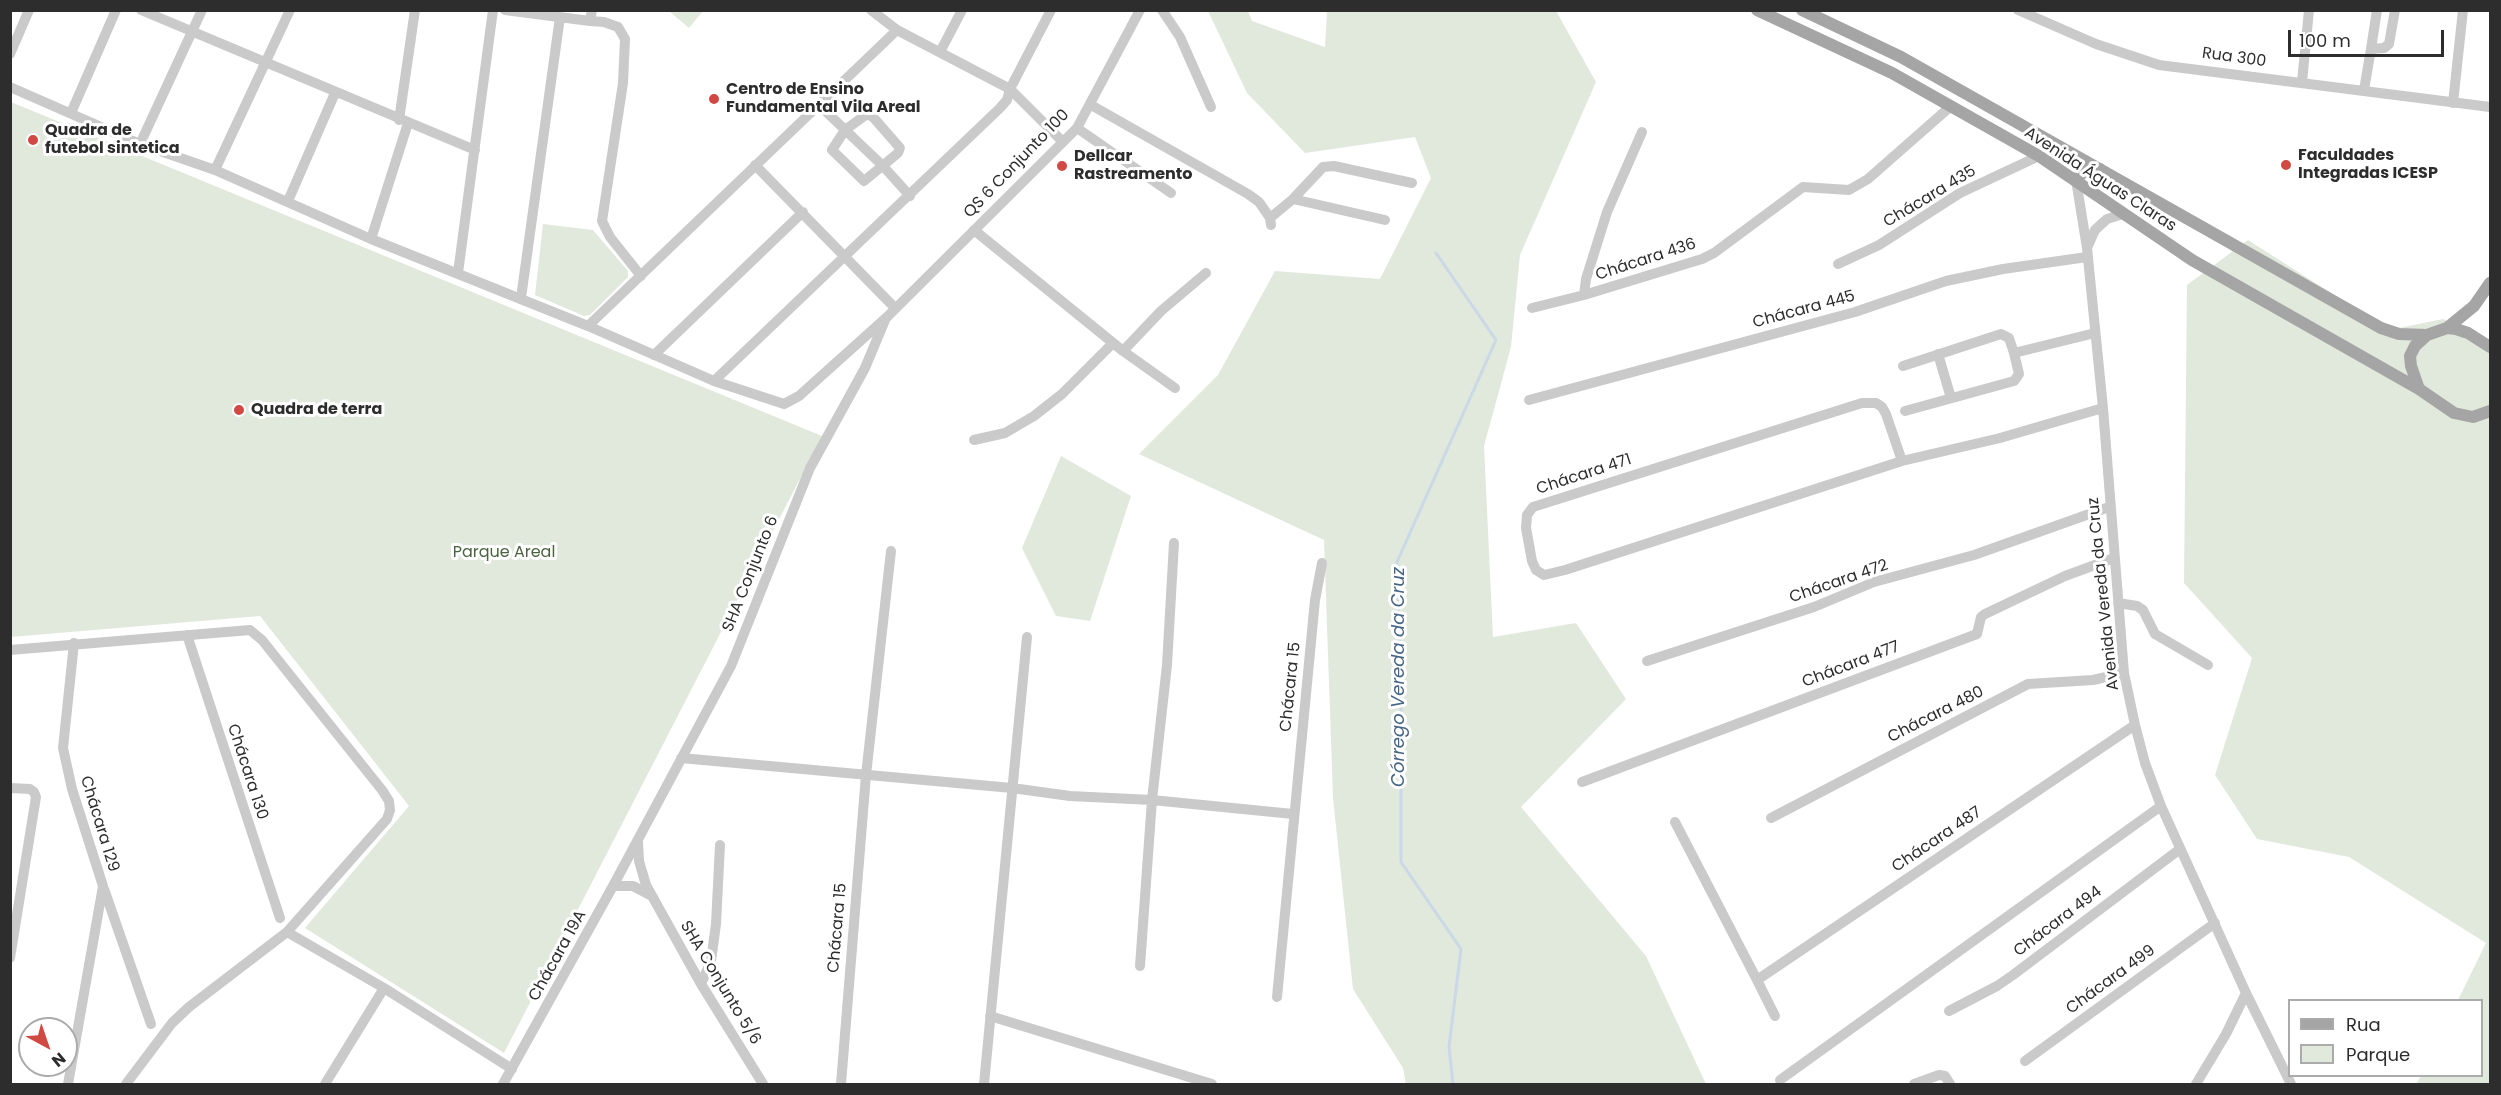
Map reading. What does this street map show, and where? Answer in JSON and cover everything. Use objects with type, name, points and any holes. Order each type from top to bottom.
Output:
[{"type":"main road","name":"Avenida Águas Claras","points":[[1756,10],[1892,73],[2039,156],[2192,260],[2419,389],[2454,413],[2490,419]]},
{"type":"main road","name":"Avenida Águas Claras","points":[[1802,10],[1817,13],[1901,57],[2381,328],[2399,334],[2427,335]]},
{"type":"main road","points":[[1892,73],[1901,57]]},
{"type":"main road","points":[[2076,180],[2085,170],[2100,169]]},
{"type":"main road","points":[[2419,389],[2410,356],[2415,346],[2427,335],[2448,328],[2474,306],[2490,283]]},
{"type":"main road","points":[[2448,328],[2469,333],[2490,347]]},
{"type":"main road","points":[[2473,417],[2490,411]]},
{"type":"street","points":[[10,54],[29,10]]},
{"type":"street","points":[[70,113],[116,10]]},
{"type":"street","points":[[141,10],[475,150]]},
{"type":"street","points":[[140,144],[202,10]]},
{"type":"street","points":[[215,170],[290,10]]},
{"type":"street","points":[[371,239],[404,122],[415,10]]},
{"type":"street","points":[[458,273],[493,10]]},
{"type":"street","points":[[505,10],[560,17],[591,16],[618,27],[625,39],[623,82],[602,221],[610,237],[640,276]]},
{"type":"street","points":[[872,10],[884,15],[897,30],[1010,89],[1063,142]]},
{"type":"street","points":[[940,52],[962,10]]},
{"type":"street","points":[[714,381],[1000,108],[1007,100],[1010,89],[1051,10]]},
{"type":"street","name":"QS 6 Conjunto 100","points":[[887,317],[894,307],[1077,128],[1140,10]]},
{"type":"street","points":[[1162,10],[1180,37],[1211,107]]},
{"type":"street","name":"Rua 300","points":[[2018,10],[2096,44],[2159,65],[2490,107]]},
{"type":"street","points":[[2302,82],[2309,10]]},
{"type":"street","points":[[2364,90],[2377,10]]},
{"type":"street","points":[[2372,49],[2384,48],[2390,44],[2395,10]]},
{"type":"street","points":[[2453,103],[2463,10]]},
{"type":"street","points":[[520,298],[560,17]]},
{"type":"street","points":[[588,326],[897,30]]},
{"type":"street","points":[[10,87],[140,144],[215,170],[371,239],[588,326],[714,381],[774,402],[789,403],[887,317]]},
{"type":"street","points":[[288,201],[335,93]]},
{"type":"street","points":[[818,104],[883,166],[910,196]]},
{"type":"street","points":[[1091,105],[1237,187],[1259,202],[1270,222],[1323,167],[1334,166],[1412,183]]},
{"type":"street","name":"Chácara 436","points":[[1532,308],[1584,295],[1714,253],[1803,187],[1849,190],[1858,186],[1951,106]]},
{"type":"street","points":[[864,114],[873,117],[900,147],[898,153],[883,166],[864,181],[832,150],[845,130],[864,114]]},
{"type":"street","points":[[1077,128],[1171,193]]},
{"type":"street","name":"Chácara 436","points":[[1584,295],[1586,279],[1607,212],[1641,132]]},
{"type":"street","name":"Chácara 435","points":[[1838,264],[1879,245],[1960,193],[2039,156]]},
{"type":"street","points":[[755,165],[803,213],[844,259],[894,307]]},
{"type":"street","name":"Avenida Vereda da Cruz","points":[[2076,180],[2087,253],[2103,408],[2109,507],[2124,673],[2135,725],[2145,763],[2161,806],[2246,993],[2291,1084]]},
{"type":"street","points":[[1293,199],[1385,220]]},
{"type":"street","points":[[654,355],[803,213]]},
{"type":"street","points":[[2087,253],[2096,230],[2107,219],[2123,214]]},
{"type":"street","points":[[974,230],[1123,351],[1175,388]]},
{"type":"street","name":"Chácara 445","points":[[1529,400],[1855,312],[1946,281],[2087,253]]},
{"type":"street","points":[[1123,351],[1161,311],[1206,273]]},
{"type":"street","name":"SHA Conjunto 6","points":[[638,841],[731,666],[810,468],[865,368],[887,317]]},
{"type":"street","points":[[2014,353],[2095,333]]},
{"type":"street","points":[[1903,366],[2001,334],[2009,338],[2019,374],[2014,381],[1905,411]]},
{"type":"street","points":[[974,440],[1005,433],[1035,416],[1062,394],[1113,343]]},
{"type":"street","points":[[1938,354],[1951,398]]},
{"type":"street","name":"Chácara 471","points":[[1902,461],[1882,407],[1876,403],[1862,403],[1533,507],[1526,520],[1532,561],[1536,570],[1544,575],[1565,570],[1902,461],[2000,438],[2103,408]]},
{"type":"street","name":"Chácara 472","points":[[1647,661],[1814,607],[1874,582],[1974,555],[2109,507]]},
{"type":"street","points":[[1140,966],[1152,800],[1167,664],[1174,543]]},
{"type":"street","name":"Chácara 15","points":[[841,1084],[866,775],[891,551]]},
{"type":"street","name":"Chácara 477","points":[[1582,782],[1977,634],[1981,617],[1985,614],[2066,576],[2114,558]]},
{"type":"street","name":"Chácara 15","points":[[1277,997],[1315,600],[1322,563]]},
{"type":"street","points":[[2118,603],[2137,606],[2143,610],[2155,634],[2208,665]]},
{"type":"street","points":[[10,650],[242,629],[256,632],[389,801],[390,810],[387,819],[287,932],[189,1007],[172,1023],[126,1084]]},
{"type":"street","name":"Chácara 130","points":[[187,634],[280,918]]},
{"type":"street","points":[[984,1084],[1027,637]]},
{"type":"street","name":"Chácara 129","points":[[68,1084],[103,886],[72,789],[63,748],[74,643]]},
{"type":"street","name":"Chácara 480","points":[[1772,818],[2028,684],[2093,680],[2124,673]]},
{"type":"street","name":"Chácara 487","points":[[1757,980],[2135,725]]},
{"type":"street","points":[[681,758],[1012,788],[1070,796],[1152,800],[1293,814]]},
{"type":"street","points":[[10,788],[30,789],[36,797],[10,958]]},
{"type":"street","points":[[1780,1080],[2161,806]]},
{"type":"street","points":[[1675,822],[1775,1016]]},
{"type":"street","name":"Chácara 19A","points":[[503,1084],[638,841]]},
{"type":"street","name":"SHA Conjunto 5/6","points":[[638,841],[639,861],[652,896],[701,984],[763,1084]]},
{"type":"street","points":[[701,984],[711,961],[716,924],[720,845]]},
{"type":"street","name":"Chácara 494","points":[[1949,1011],[2013,975],[2180,849]]},
{"type":"street","points":[[103,886],[151,1024]]},
{"type":"street","points":[[614,886],[633,886],[652,896]]},
{"type":"street","name":"Chácara 499","points":[[2025,1061],[2215,923]]},
{"type":"street","points":[[287,932],[384,988],[512,1069]]},
{"type":"street","points":[[325,1084],[384,988]]},
{"type":"street","points":[[2196,1084],[2226,1034],[2246,993]]},
{"type":"street","points":[[990,1017],[1212,1084]]},
{"type":"street","points":[[1914,1084],[1939,1075],[1945,1076],[1950,1084]]},
{"type":"green space","points":[[669,11],[703,11],[689,28]]},
{"type":"green space","points":[[1208,11],[1248,11],[1252,21],[1325,47],[1327,11],[1556,11],[1596,82],[1520,255],[1511,347],[1484,446],[1493,637],[1576,623],[1626,699],[1521,807],[1646,956],[1706,1084],[1406,1084],[1403,1068],[1353,989],[1333,798],[1324,540],[1139,454],[1218,375],[1275,271],[1380,279],[1431,178],[1415,137],[1305,153],[1247,93]]},
{"type":"green space","name":"Parque Areal","points":[[11,102],[822,436],[504,1053],[305,928],[409,806],[260,616],[11,637]]},
{"type":"green space","points":[[543,224],[593,230],[628,271],[628,277],[590,315],[584,316],[535,295]]},
{"type":"green space","points":[[2248,240],[2389,330],[2443,319],[2490,343],[2490,1084],[2416,1084],[2420,1077],[2483,1077],[2483,999],[2458,999],[2486,943],[2349,857],[2257,839],[2215,775],[2252,658],[2184,583],[2187,285]]},
{"type":"green space","points":[[1061,456],[1131,496],[1090,621],[1056,616],[1022,548]]},
{"type":"waterway","name":"Córrego Vereda da Cruz","points":[[1436,253],[1496,340],[1397,562],[1401,684],[1401,862],[1461,949],[1449,1047],[1453,1084]]},
{"type":"place","name":"Centro de Ensino Fundamental Vila Areal","points":[[714,99]]},
{"type":"place","name":"Quadra de futebol sintetica","points":[[33,140]]},
{"type":"place","name":"Faculdades Integradas ICESP","points":[[2286,165]]},
{"type":"place","name":"Dellcar Rastreamento","points":[[1062,166]]},
{"type":"place","name":"Quadra de terra","points":[[239,410]]}]
